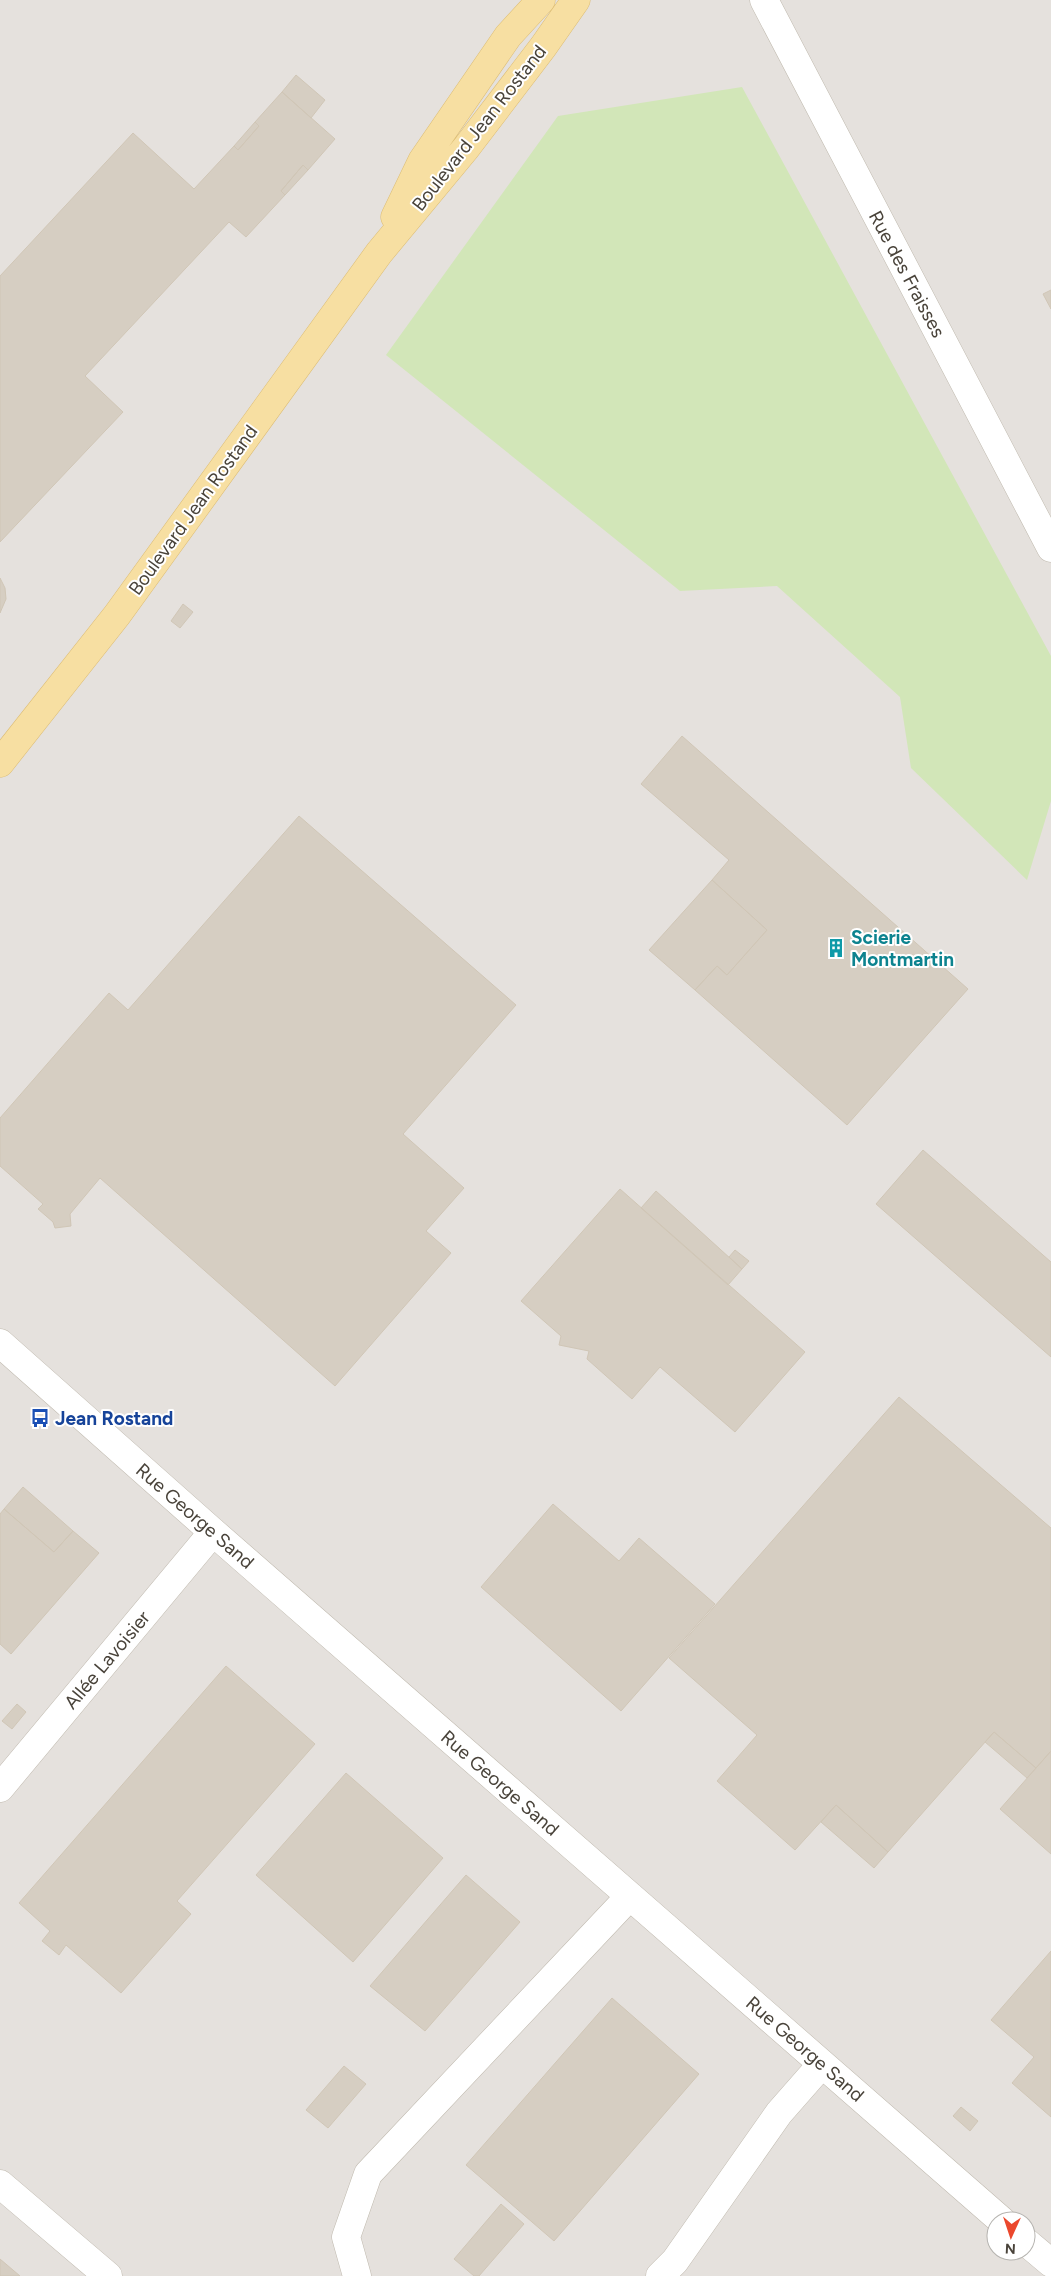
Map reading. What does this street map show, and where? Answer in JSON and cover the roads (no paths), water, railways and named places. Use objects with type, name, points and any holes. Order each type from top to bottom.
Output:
[{"type":"main road","name":"Boulevard Jean Rostand","points":[[378,252],[422,161],[508,36],[541,0]]},
{"type":"main road","name":"Boulevard Jean Rostand","points":[[0,763],[117,615],[378,252],[466,148],[543,47],[576,0]]},
{"type":"street","name":"Rue des Fraisses","points":[[764,0],[1051,548]]},
{"type":"street","name":"Rue George Sand","points":[[0,1343],[213,1532],[991,2211]]},
{"type":"street","name":"Allée Lavoisier","points":[[0,1788],[213,1532]]},
{"type":"street","points":[[356,2276],[346,2237],[368,2174],[630,1896]]},
{"type":"street","points":[[660,2276],[675,2261],[779,2113],[822,2064]]},
{"type":"street","points":[[0,2184],[108,2276]]},
{"type":"street","points":[[1036,2251],[1051,2264]]},
{"type":"place","name":"Scierie Montmartin","points":[[836,948]]},
{"type":"place","name":"Jean Rostand","points":[[40,1418]]}]
